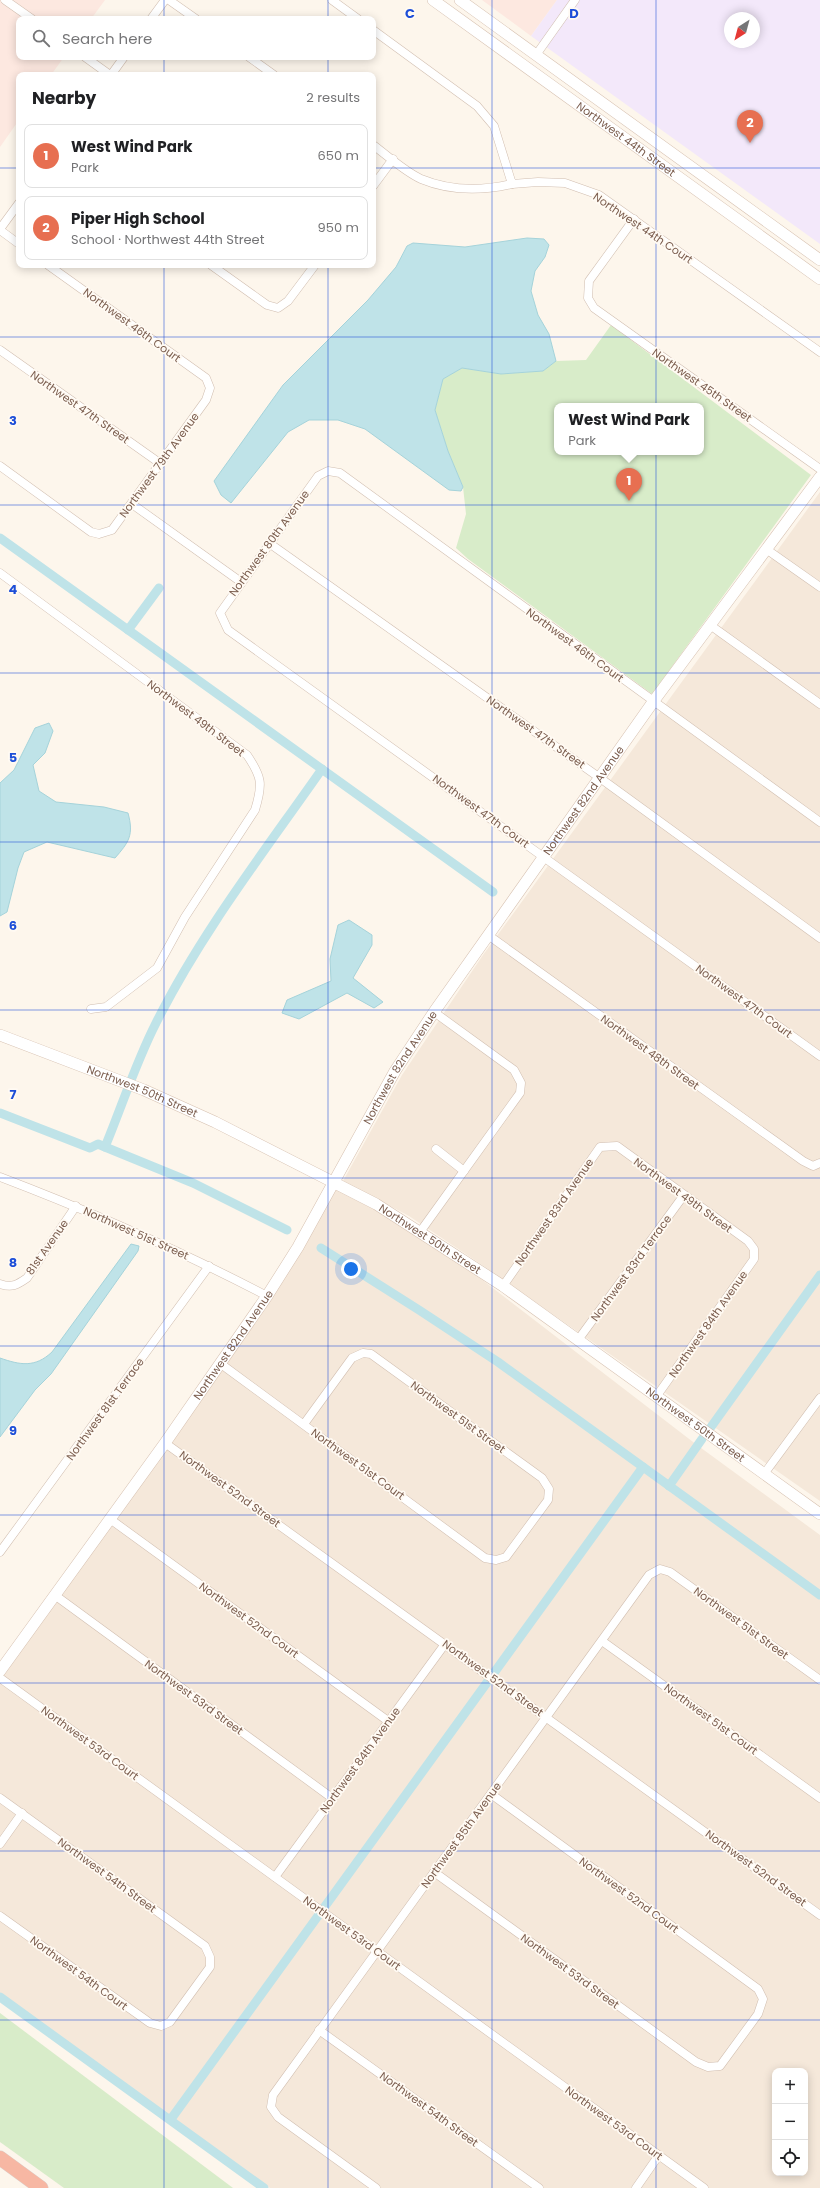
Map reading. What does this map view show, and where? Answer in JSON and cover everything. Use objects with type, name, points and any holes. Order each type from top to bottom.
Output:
[{"type":"highway","points":[[0,2158],[33,2186]]},
{"type":"street","points":[[5,0],[28,16]]},
{"type":"street","points":[[153,16],[165,0]]},
{"type":"street","points":[[169,0],[192,16]]},
{"type":"street","points":[[332,0],[354,16]]},
{"type":"street","name":"Northwest 44th Street","points":[[433,0],[820,279]]},
{"type":"street","name":"Northwest 44th Street","points":[[460,0],[820,260]]},
{"type":"street","points":[[536,55],[575,0]]},
{"type":"street","points":[[376,32],[477,106],[494,126],[512,184],[487,190],[460,189],[421,178],[376,147]]},
{"type":"street","points":[[89,60],[106,72]]},
{"type":"street","points":[[112,72],[122,60]]},
{"type":"street","points":[[253,60],[270,72]]},
{"type":"street","points":[[376,182],[393,159]]},
{"type":"street","name":"Northwest 44th Court","points":[[512,184],[538,182],[565,183],[599,195],[820,352]]},
{"type":"street","points":[[16,207],[0,230],[16,242]]},
{"type":"street","name":"Northwest 45th Street","points":[[634,219],[589,282],[588,298],[594,308],[820,469]]},
{"type":"street","name":"Northwest 46th Court","points":[[52,268],[206,378],[210,388]]},
{"type":"street","points":[[215,268],[267,305],[278,308],[288,301],[313,268]]},
{"type":"street","name":"Northwest 47th Street","points":[[0,350],[161,464]]},
{"type":"street","name":"Northwest 79th Avenue","points":[[0,466],[91,532],[99,534],[112,530],[206,400],[210,388]]},
{"type":"street","name":"Northwest 46th Court","points":[[328,471],[340,473],[820,822]]},
{"type":"street","name":"Northwest 80th Avenue","points":[[222,621],[220,613],[241,582],[318,476],[328,471]]},
{"type":"street","name":"Northwest 82nd Avenue","points":[[0,1671],[56,1596],[222,1364],[267,1296],[335,1182],[395,1071],[434,1012],[653,702],[820,476]]},
{"type":"street","points":[[132,504],[241,582]]},
{"type":"street","name":"Northwest 47th Street","points":[[269,543],[600,778],[820,938]]},
{"type":"street","points":[[766,549],[820,588]]},
{"type":"street","name":"Northwest 49th Street","points":[[0,573],[247,755],[259,772],[260,793],[254,810],[185,917],[157,968],[106,1007],[91,1009]]},
{"type":"street","name":"Northwest 47th Court","points":[[222,621],[228,630],[820,1056]]},
{"type":"street","points":[[710,624],[820,704]]},
{"type":"street","name":"Northwest 48th Street","points":[[488,935],[803,1161],[816,1165]]},
{"type":"street","points":[[420,1232],[520,1093],[521,1083],[514,1070],[434,1012]]},
{"type":"street","name":"Northwest 50th Street","points":[[0,1035],[120,1081],[215,1122],[335,1182],[420,1232],[503,1286],[820,1514]]},
{"type":"street","name":"Northwest 49th Street","points":[[610,1145],[617,1146],[748,1242],[754,1249]]},
{"type":"street","name":"Northwest 83rd Avenue","points":[[503,1286],[600,1147],[610,1145]]},
{"type":"street","points":[[436,1149],[464,1171]]},
{"type":"street","name":"Northwest 51st Street","points":[[0,1177],[76,1206],[209,1266],[267,1296]]},
{"type":"street","name":"Northwest 83rd Terrace","points":[[578,1340],[684,1195]]},
{"type":"street","name":"81st Avenue","points":[[0,1284],[16,1286],[27,1278],[76,1206]]},
{"type":"street","name":"Northwest 84th Avenue","points":[[656,1397],[754,1258],[754,1249]]},
{"type":"street","name":"Northwest 81st Terrace","points":[[0,1552],[209,1266]]},
{"type":"street","name":"Northwest 51st Street","points":[[304,1424],[352,1358],[363,1353],[371,1354],[536,1473],[542,1478],[549,1489],[548,1500],[506,1557],[496,1560]]},
{"type":"street","name":"Northwest 51st Court","points":[[222,1364],[485,1558],[496,1560]]},
{"type":"street","points":[[764,1474],[820,1398]]},
{"type":"street","name":"Northwest 52nd Street","points":[[165,1442],[820,1915]]},
{"type":"street","name":"Northwest 52nd Court","points":[[110,1519],[388,1721]]},
{"type":"street","name":"Northwest 51st Street","points":[[660,1569],[670,1572],[820,1680]]},
{"type":"street","name":"Northwest 85th Avenue","points":[[376,2188],[278,2117],[271,2106],[274,2095],[319,2030],[378,1951],[649,1575],[660,1569]]},
{"type":"street","name":"Northwest 53rd Street","points":[[56,1596],[332,1798]]},
{"type":"street","name":"Northwest 51st Court","points":[[602,1641],[820,1798]]},
{"type":"street","name":"Northwest 84th Avenue","points":[[275,1877],[445,1644]]},
{"type":"street","name":"Northwest 53rd Court","points":[[0,1678],[704,2188]]},
{"type":"street","name":"Northwest 52nd Court","points":[[491,1794],[758,1989],[763,1999],[758,2014],[720,2066],[708,2067]]},
{"type":"street","name":"Northwest 54th Street","points":[[0,1798],[205,1946],[210,1957],[210,1967],[170,2022],[161,2026]]},
{"type":"street","points":[[0,1844],[22,1813]]},
{"type":"street","name":"Northwest 53rd Street","points":[[434,1872],[696,2062],[708,2067]]},
{"type":"street","name":"Northwest 54th Court","points":[[0,1916],[150,2023],[161,2026]]},
{"type":"street","name":"Northwest 54th Street","points":[[319,2030],[539,2188]]},
{"type":"street","points":[[636,2188],[659,2155]]},
{"type":"shaded area","points":[[0,0],[105,0],[93,16],[16,16],[16,60],[62,60],[53,72],[16,72],[16,124],[0,147]]},
{"type":"shaded area","points":[[482,0],[557,0],[531,36]]},
{"type":"shaded area","points":[[557,0],[820,0],[820,244],[531,36]]},
{"type":"shaded area","points":[[820,492],[820,1501],[488,1269],[409,1216],[343,1181],[402,1075],[483,955]]},
{"type":"shaded area","points":[[335,1182],[420,1232],[697,1445],[820,1535],[820,2188],[270,2188],[0,1994],[0,1670],[165,1442]]},
{"type":"green space","points":[[611,325],[811,475],[652,694],[468,559],[456,548],[466,514],[463,487],[448,451],[435,410],[443,379],[462,368],[501,374],[543,371],[556,361],[586,360]]},
{"type":"green space","points":[[0,2013],[233,2188],[64,2188],[0,2142]]},
{"type":"water","points":[[527,238],[544,239],[549,245],[545,257],[535,271],[531,291],[538,315],[549,334],[556,361],[543,371],[501,374],[462,368],[443,379],[435,410],[448,451],[463,487],[461,491],[449,490],[365,429],[338,420],[309,420],[288,432],[231,503],[221,495],[214,481],[283,385],[368,300],[396,267],[407,246],[413,243],[465,247]]},
{"type":"water","points":[[49,723],[53,731],[45,753],[33,765],[39,791],[56,802],[104,807],[128,813],[130,821],[129,838],[127,843],[115,858],[47,842],[24,852],[18,868],[7,912],[0,916],[0,783],[14,770],[35,728]]},
{"type":"water","points":[[349,920],[372,935],[372,945],[353,978],[383,1002],[374,1008],[347,993],[299,1019],[282,1013],[287,1000],[331,981],[330,959],[338,925]]},
{"type":"water","points":[[131,1244],[139,1246],[138,1251],[51,1374],[35,1390],[0,1437],[0,1358],[27,1364],[40,1361],[52,1352]]},
{"type":"waterway","points":[[0,538],[493,892]]},
{"type":"waterway","points":[[128,630],[159,588]]},
{"type":"waterway","points":[[105,1147],[142,1053],[174,990],[193,957],[234,893],[322,769]]},
{"type":"waterway","points":[[0,1113],[90,1148],[98,1144],[193,1183],[287,1230]]},
{"type":"waterway","points":[[321,1248],[498,1362],[820,1595]]},
{"type":"waterway","points":[[711,1427],[820,1275]]},
{"type":"waterway","points":[[669,1486],[702,1439]]},
{"type":"waterway","points":[[171,2119],[643,1467]]},
{"type":"waterway","points":[[0,1997],[264,2188]]},
{"type":"place","name":"Piper High School","points":[[750,143]]},
{"type":"place","name":"West Wind Park","points":[[629,501]]}]
